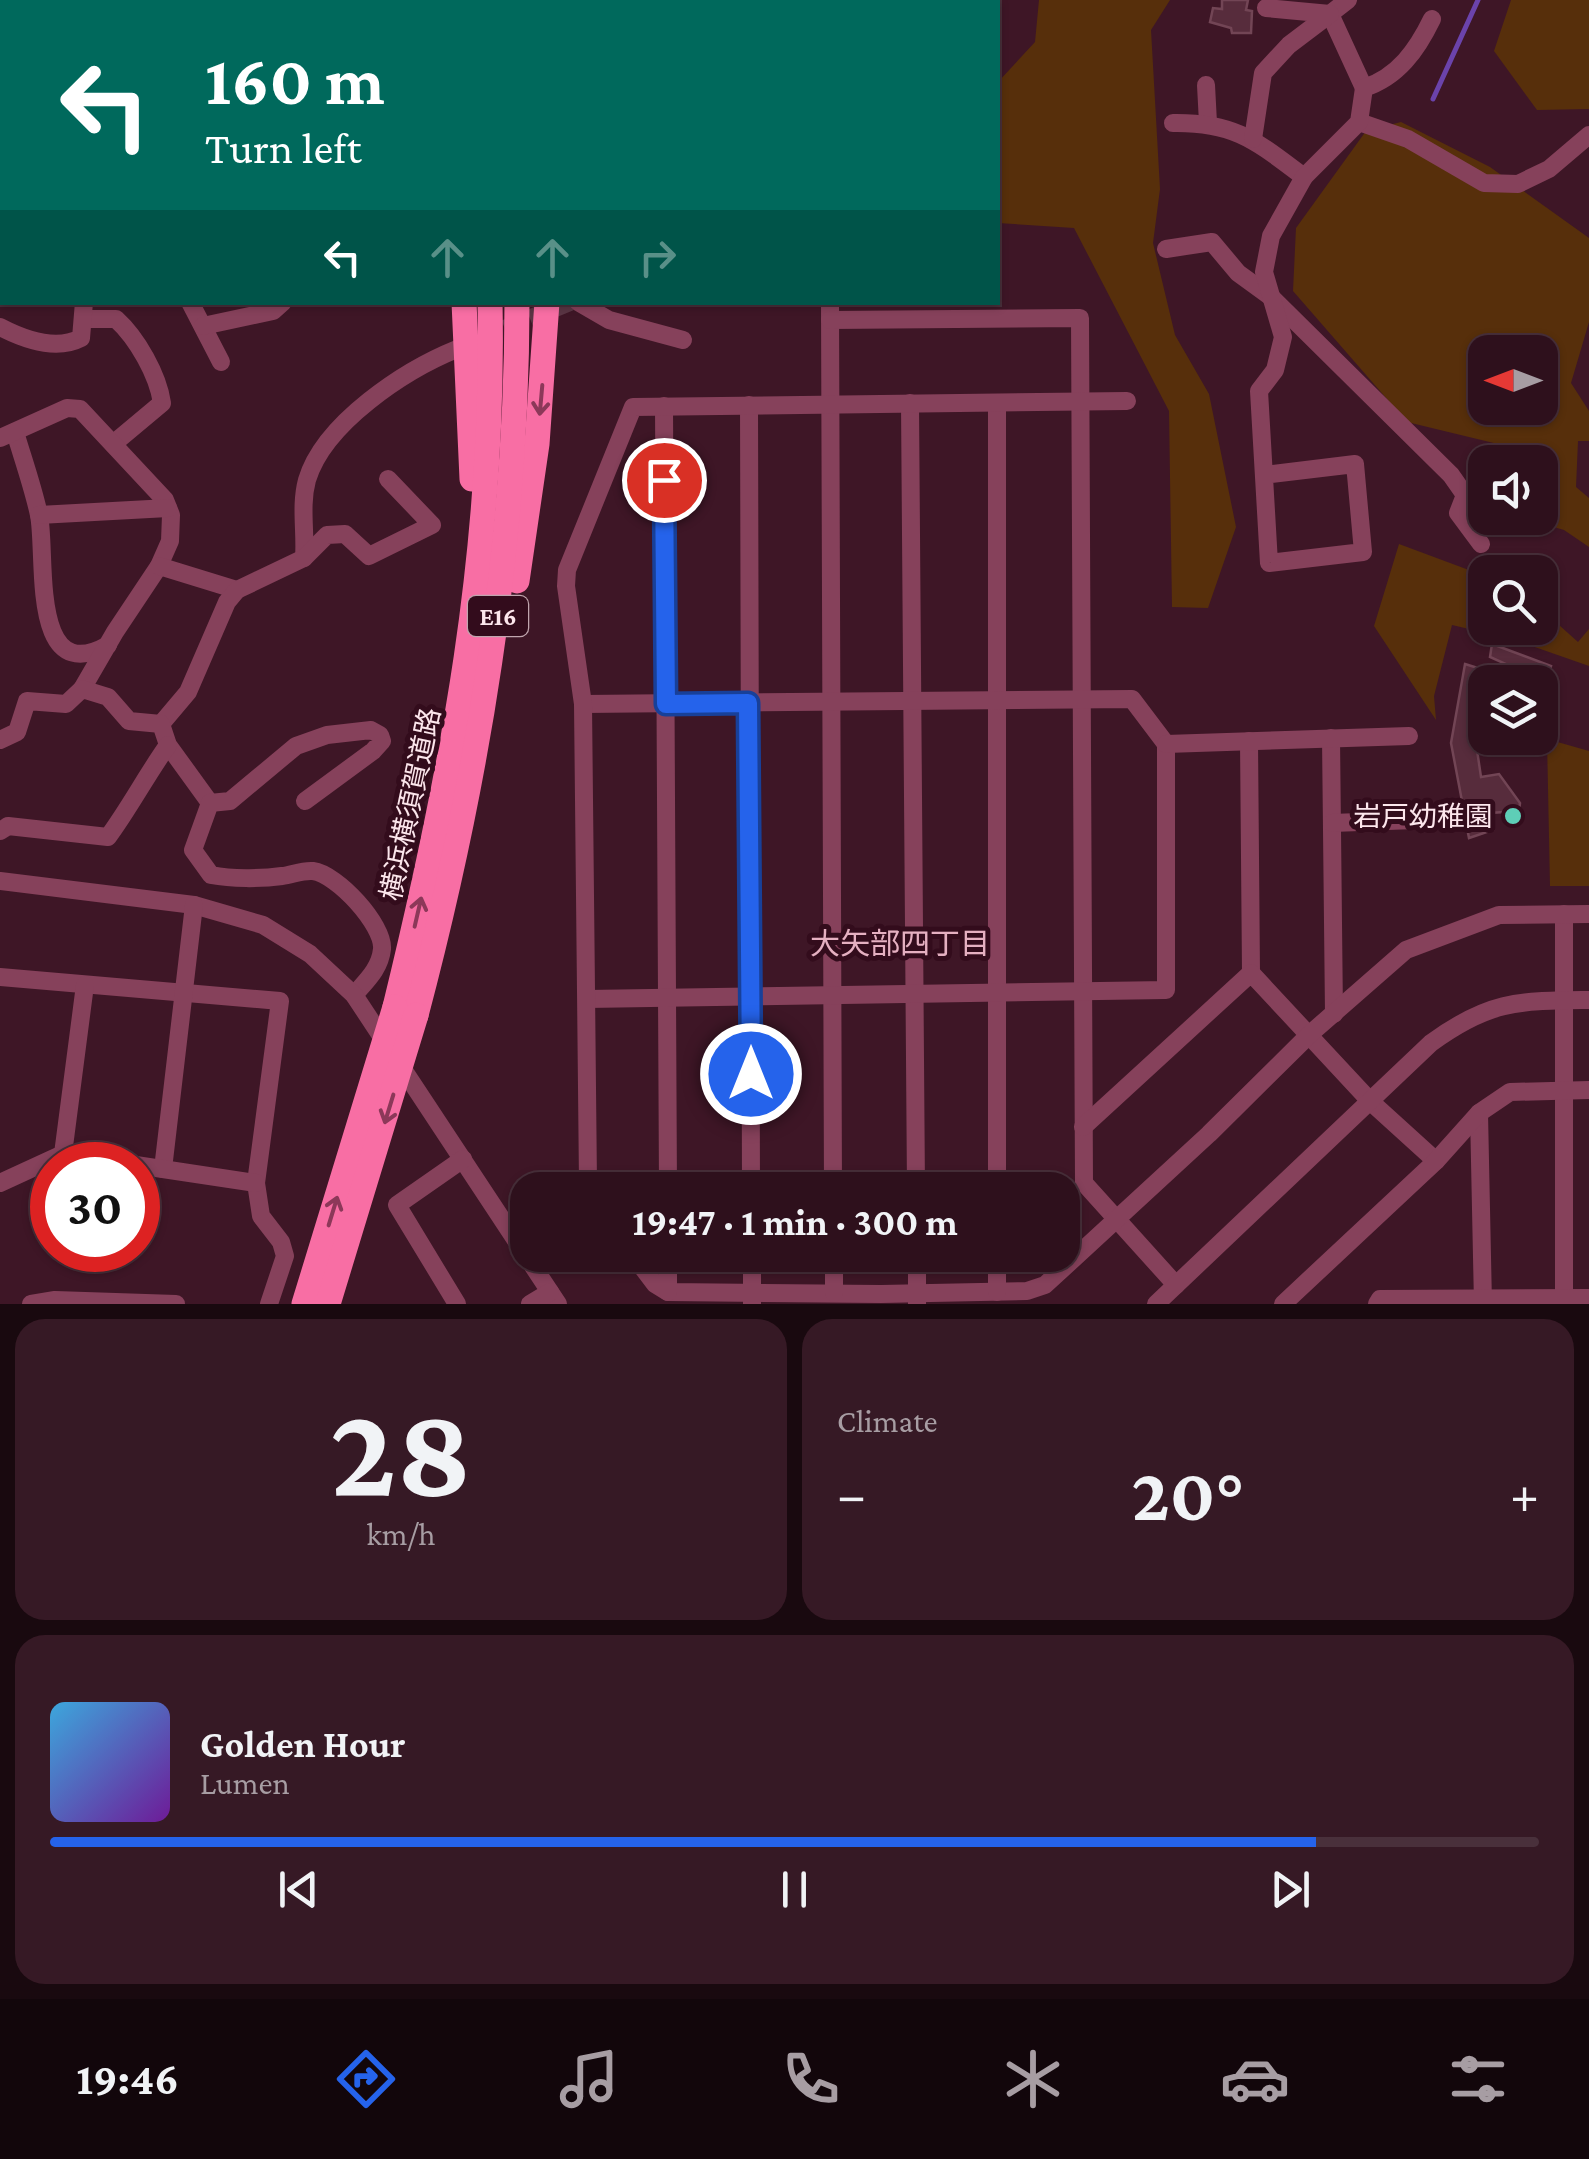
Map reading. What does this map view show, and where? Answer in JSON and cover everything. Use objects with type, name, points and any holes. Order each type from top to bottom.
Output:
[{"type":"highway","points":[[464,305],[472,492],[466,674]]},
{"type":"highway","name":"横浜横須賀道路","points":[[328,1304],[405,1011],[466,674],[486,502],[490,305]]},
{"type":"highway","name":"横浜横須賀道路","points":[[304,1304],[405,1011],[440,924],[470,788],[500,601],[513,466],[517,305]]},
{"type":"highway","points":[[440,924],[472,832],[490,753],[536,444],[547,305]]},
{"type":"street","points":[[1253,138],[1263,73],[1288,45],[1348,0]]},
{"type":"street","points":[[1266,8],[1330,14]]},
{"type":"street","points":[[1264,475],[1355,464],[1363,552],[1268,563],[1259,391],[1275,370],[1282,337],[1264,272],[1271,236],[1304,177],[1359,122],[1364,88],[1330,14]]},
{"type":"street","points":[[1364,88],[1386,81],[1419,45],[1432,20]]},
{"type":"street","points":[[1206,86],[1208,122]]},
{"type":"street","points":[[1173,123],[1208,122],[1253,138],[1304,177]]},
{"type":"street","points":[[1359,122],[1408,139],[1484,183],[1518,184],[1549,169],[1589,136]]},
{"type":"street","points":[[1166,248],[1212,242],[1238,273],[1271,298],[1451,475],[1464,495],[1458,513],[1481,544]]},
{"type":"street","points":[[192,305],[221,362]]},
{"type":"street","points":[[202,326],[274,311],[280,305]]},
{"type":"street","points":[[583,305],[609,320],[683,340]]},
{"type":"street","points":[[0,328],[38,342],[66,345],[81,338],[84,310],[116,319],[127,329],[160,388],[162,403],[113,444]]},
{"type":"street","points":[[833,1172],[830,311],[1080,318],[1084,1183],[1176,1285]]},
{"type":"street","points":[[304,558],[302,509],[308,478],[329,439],[379,394],[435,358],[457,349]]},
{"type":"street","points":[[586,1172],[583,704],[566,570],[632,407],[1127,401]]},
{"type":"street","points":[[997,402],[997,1172]]},
{"type":"street","points":[[910,404],[916,1172]]},
{"type":"street","points":[[664,406],[668,1172]]},
{"type":"street","points":[[748,406],[751,1172]]},
{"type":"street","points":[[0,740],[18,732],[27,701],[66,704],[82,689],[159,566],[170,541],[165,500],[80,409],[66,408],[7,435],[39,516],[48,627],[66,650],[78,655],[92,654],[108,644]]},
{"type":"street","points":[[161,724],[188,692],[227,602],[237,590],[304,558],[327,535],[345,534],[370,556],[432,526],[388,480]]},
{"type":"street","points":[[39,516],[168,508]]},
{"type":"street","points":[[159,566],[237,590]]},
{"type":"street","points":[[82,689],[108,698],[129,721],[161,724]]},
{"type":"street","points":[[583,704],[1132,699],[1166,744],[1166,990],[586,998]]},
{"type":"street","points":[[161,724],[168,745],[210,803]]},
{"type":"street","points":[[210,803],[230,801],[296,746],[326,734],[371,730],[380,734],[382,741],[373,751],[306,801]]},
{"type":"street","points":[[1166,744],[1410,736]]},
{"type":"street","points":[[1331,738],[1334,1014]]},
{"type":"street","points":[[1249,741],[1251,973],[1372,1102],[1436,1161]]},
{"type":"street","points":[[0,831],[8,826],[108,837],[168,745]]},
{"type":"street","points":[[210,803],[194,850],[211,875],[282,876],[309,870],[326,874],[340,884],[376,926],[383,944],[379,965],[354,995]]},
{"type":"street","points":[[1332,822],[1415,820]]},
{"type":"street","points":[[0,881],[194,905],[263,925],[310,954],[354,995],[462,1160],[510,1218]]},
{"type":"street","points":[[163,1169],[194,905]]},
{"type":"street","points":[[1564,914],[1564,1301]]},
{"type":"street","points":[[646,1272],[668,1292],[752,1298],[834,1294],[917,1299],[1028,1291],[1046,1285],[1310,1034],[1406,950],[1499,915],[1589,914]]},
{"type":"street","points":[[1083,1127],[1251,973]]},
{"type":"street","points":[[0,978],[280,1002],[256,1183],[261,1216],[281,1242],[285,1256],[269,1304]]},
{"type":"street","points":[[65,1142],[85,985]]},
{"type":"street","points":[[1156,1304],[1431,1044],[1474,1014],[1498,1005],[1589,1000]]},
{"type":"street","points":[[1283,1304],[1436,1161],[1479,1113],[1510,1092],[1589,1090]]},
{"type":"street","points":[[1479,1113],[1483,1301]]},
{"type":"street","points":[[457,1304],[397,1205],[462,1160]]},
{"type":"street","points":[[0,1182],[30,1169]]},
{"type":"street","points":[[160,1169],[256,1183]]},
{"type":"street","points":[[530,1304],[554,1298],[541,1272]]},
{"type":"street","points":[[668,1272],[668,1292]]},
{"type":"street","points":[[752,1272],[752,1298]]},
{"type":"street","points":[[834,1272],[834,1294]]},
{"type":"street","points":[[917,1272],[917,1299]]},
{"type":"street","points":[[996,1292],[997,1272]]},
{"type":"street","points":[[1377,1304],[1380,1300],[1589,1298]]},
{"type":"street","points":[[31,1304],[55,1300],[176,1304]]},
{"type":"shaded area","points":[[1039,0],[1170,0],[1151,30],[1160,189],[1153,243],[1175,335],[1209,394],[1236,527],[1208,608],[1172,607],[1169,411],[1074,228],[1000,223],[1000,80],[1035,42]]},
{"type":"shaded area","points":[[1511,0],[1589,0],[1589,109],[1537,110],[1494,51]]},
{"type":"shaded area","points":[[1401,122],[1490,167],[1589,238],[1589,322],[1571,383],[1589,411],[1589,441],[1578,441],[1576,487],[1589,498],[1589,547],[1558,528],[1558,445],[1502,445],[1407,422],[1293,291],[1296,228],[1366,131]]},
{"type":"shaded area","points":[[1399,544],[1468,570],[1468,629],[1452,625],[1434,696],[1436,720],[1374,626]]},
{"type":"shaded area","points":[[1558,624],[1578,642],[1589,629],[1589,666],[1529,645],[1558,645]]},
{"type":"shaded area","points":[[1558,742],[1589,751],[1589,886],[1550,886],[1547,755],[1558,755]]},
{"type":"building","points":[[1222,0],[1248,0],[1251,33],[1232,33],[1231,28],[1210,22],[1213,8],[1222,9]]},
{"type":"building","points":[[1495,645],[1548,665],[1508,665],[1490,657]]},
{"type":"building","points":[[1465,664],[1468,665],[1468,755],[1478,755],[1481,777],[1499,774],[1520,803],[1519,811],[1490,813],[1493,830],[1469,838],[1451,743]]},
{"type":"waterway","points":[[1433,99],[1478,0]]},
{"type":"tunnel","points":[[480,339],[563,305]]},
{"type":"place","name":"岩戸幼稚園","points":[[1513,816]]},
{"type":"district","name":"大矢部四丁目","points":[[900,944]]},
{"type":"route","points":[[664,480],[666,704],[748,703],[751,1074]]}]
